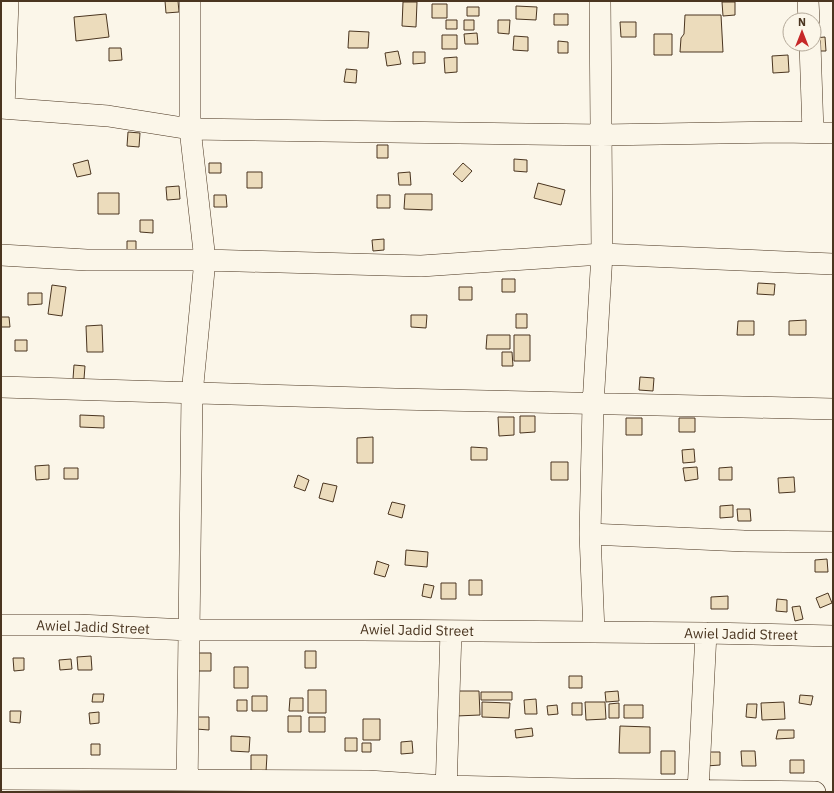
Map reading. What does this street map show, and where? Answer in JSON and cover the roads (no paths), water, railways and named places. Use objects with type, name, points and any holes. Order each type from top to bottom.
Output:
[{"type":"street","points":[[8,1],[3,108],[108,116],[190,129],[602,136],[823,132],[811,52]]},
{"type":"street","points":[[187,786],[192,394],[205,260],[190,129],[190,1]]},
{"type":"street","points":[[594,632],[590,534],[593,405],[602,254],[600,1]]},
{"type":"street","points":[[808,1],[809,12]]},
{"type":"street","points":[[1,255],[87,260],[205,260],[421,266],[602,254],[833,264]]},
{"type":"street","points":[[1,387],[593,405],[833,409]]},
{"type":"street","points":[[590,534],[833,542]]},
{"type":"street","name":"Awiel Jadid Street","points":[[1,625],[78,625],[189,630],[706,633],[833,636]]},
{"type":"street","points":[[446,789],[451,631]]},
{"type":"street","points":[[698,791],[706,633]]},
{"type":"street","points":[[1,779],[187,786],[368,781],[446,789],[815,792]]}]
